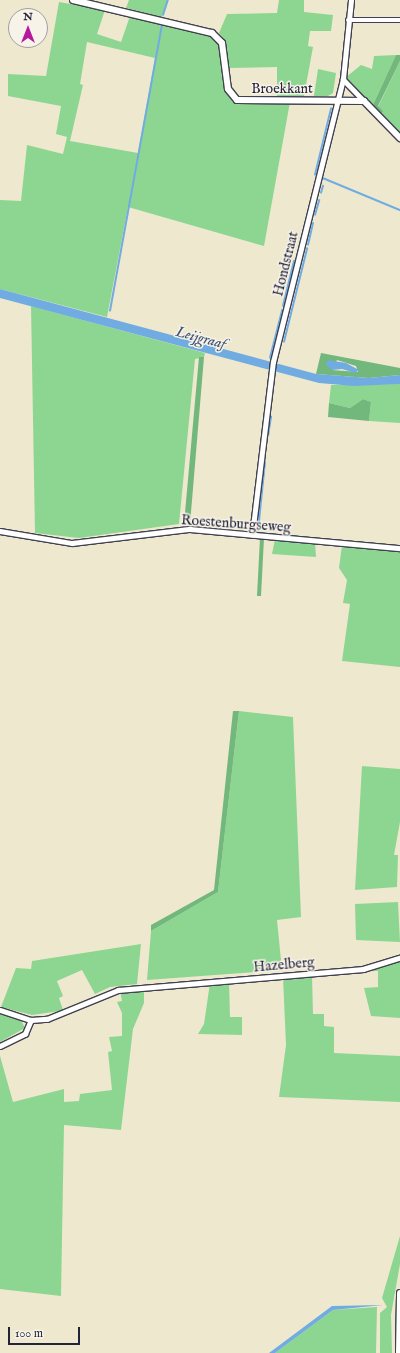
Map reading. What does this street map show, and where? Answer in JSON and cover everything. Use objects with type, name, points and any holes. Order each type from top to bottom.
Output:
[{"type":"street","name":"Broekkant","points":[[73,0],[207,31],[222,43],[228,89],[237,100],[364,101]]},
{"type":"street","name":"Hondstraat","points":[[252,534],[273,362],[343,79],[351,0]]},
{"type":"street","points":[[348,20],[400,20]]},
{"type":"street","points":[[343,79],[400,138]]},
{"type":"street","name":"Roestenburgseweg","points":[[0,531],[72,543],[190,529],[400,548]]},
{"type":"street","name":"Hazelberg","points":[[30,1020],[61,1015],[110,992],[168,985],[363,969],[400,958]]},
{"type":"street","points":[[0,1010],[30,1020],[25,1034],[0,1046]]},
{"type":"street","points":[[398,1353],[400,1293]]},
{"type":"green space","points":[[129,0],[168,0],[162,17],[126,8]]},
{"type":"green space","points":[[279,0],[304,0],[304,12],[333,15],[331,31],[310,31],[308,46],[313,47],[304,96],[277,96],[277,67],[228,68],[225,40],[219,33],[227,14],[277,13]]},
{"type":"green space","points":[[59,2],[105,10],[97,34],[121,42],[130,16],[212,37],[219,43],[225,89],[230,98],[243,103],[290,102],[264,246],[128,207],[107,317],[0,289],[0,200],[21,201],[27,145],[63,154],[67,137],[56,134],[61,106],[8,96],[8,74],[46,76]],"holes":[[[87,42],[155,58],[138,153],[70,141],[83,85],[80,84]]]},
{"type":"green space","points":[[396,55],[372,107],[345,78],[361,65],[372,69],[374,56]]},
{"type":"green space","points":[[396,55],[400,55],[400,61],[378,106],[383,111],[380,115],[372,107]]},
{"type":"green space","points":[[400,61],[400,134],[380,115],[378,107]]},
{"type":"green space","points":[[318,69],[336,73],[333,93],[328,96],[314,96]]},
{"type":"green space","points":[[31,306],[205,353],[204,357],[195,359],[179,524],[79,538],[35,533]]},
{"type":"green space","points":[[321,353],[400,368],[400,375],[369,378],[316,374]],"holes":[[[337,360],[356,366],[358,372],[332,370]]]},
{"type":"green space","points":[[199,357],[204,357],[190,524],[184,524]]},
{"type":"green space","points":[[400,384],[400,423],[369,421],[371,402],[363,399],[350,408],[329,403],[331,385]]},
{"type":"green space","points":[[363,399],[371,402],[369,421],[328,417],[329,403],[350,408]]},
{"type":"green space","points":[[260,538],[264,538],[261,596],[257,596]]},
{"type":"green space","points":[[275,539],[315,542],[316,557],[272,554]]},
{"type":"green space","points":[[342,545],[400,550],[400,667],[342,661],[350,604],[343,603],[347,580],[339,568]]},
{"type":"green space","points":[[233,711],[239,711],[218,892],[151,931],[151,925],[214,890]]},
{"type":"green space","points":[[239,711],[293,717],[301,917],[277,920],[282,970],[147,980],[151,931],[218,892]]},
{"type":"green space","points":[[362,766],[400,769],[400,822],[394,855],[398,855],[397,887],[355,890]]},
{"type":"green space","points":[[398,902],[400,942],[356,940],[355,904]]},
{"type":"green space","points":[[141,944],[137,984],[110,987],[95,994],[82,970],[57,981],[63,996],[59,998],[63,1010],[32,1015],[1,1007],[16,968],[31,969],[32,961]]},
{"type":"green space","points":[[400,960],[400,1018],[371,1016],[364,988],[378,987],[378,971],[367,971]]},
{"type":"green space","points":[[312,975],[313,1014],[324,1014],[324,1026],[334,1027],[334,1053],[400,1056],[400,1102],[279,1097],[286,1045],[283,977]]},
{"type":"green space","points":[[229,982],[230,1017],[242,1017],[242,1035],[198,1034],[204,1024],[210,983]]},
{"type":"green space","points":[[144,988],[144,1003],[133,1029],[121,1130],[64,1125],[61,1296],[0,1289],[0,1056],[13,1102],[64,1089],[64,1102],[79,1101],[80,1094],[112,1090],[108,1052],[112,1051],[109,1037],[122,1036],[122,1013],[117,1002],[122,1001],[120,991]]},
{"type":"green space","points":[[0,1013],[21,1020],[25,1028],[0,1042]]},
{"type":"green space","points":[[400,1236],[400,1264],[391,1315],[392,1353],[380,1353],[380,1313],[387,1307],[382,1298]]},
{"type":"green space","points":[[377,1307],[376,1353],[275,1353],[333,1310]]},
{"type":"water","points":[[0,289],[316,374],[369,378],[400,375],[400,384],[354,386],[319,383],[0,298]]},
{"type":"water","points":[[328,360],[346,363],[359,370],[355,373],[342,369],[332,370],[326,365]]},
{"type":"water","points":[[383,1305],[333,1310],[275,1353],[269,1353],[332,1306]]},
{"type":"waterway","points":[[163,15],[168,0]]},
{"type":"waterway","points":[[110,311],[162,26]]},
{"type":"waterway","points":[[315,175],[331,109]]},
{"type":"waterway","points":[[323,178],[400,210]]},
{"type":"waterway","points":[[321,193],[323,186]]},
{"type":"waterway","points":[[315,215],[319,201]]},
{"type":"waterway","points":[[308,245],[313,224]]},
{"type":"waterway","points":[[284,342],[307,249]]},
{"type":"waterway","points":[[283,306],[294,261]]},
{"type":"waterway","points":[[270,358],[282,311]]},
{"type":"waterway","points":[[271,404],[274,379]]},
{"type":"waterway","points":[[268,436],[271,417]]},
{"type":"waterway","points":[[258,531],[265,462]]},
{"type":"water label","name":"Leijgraaf","points":[[201,338]]}]
